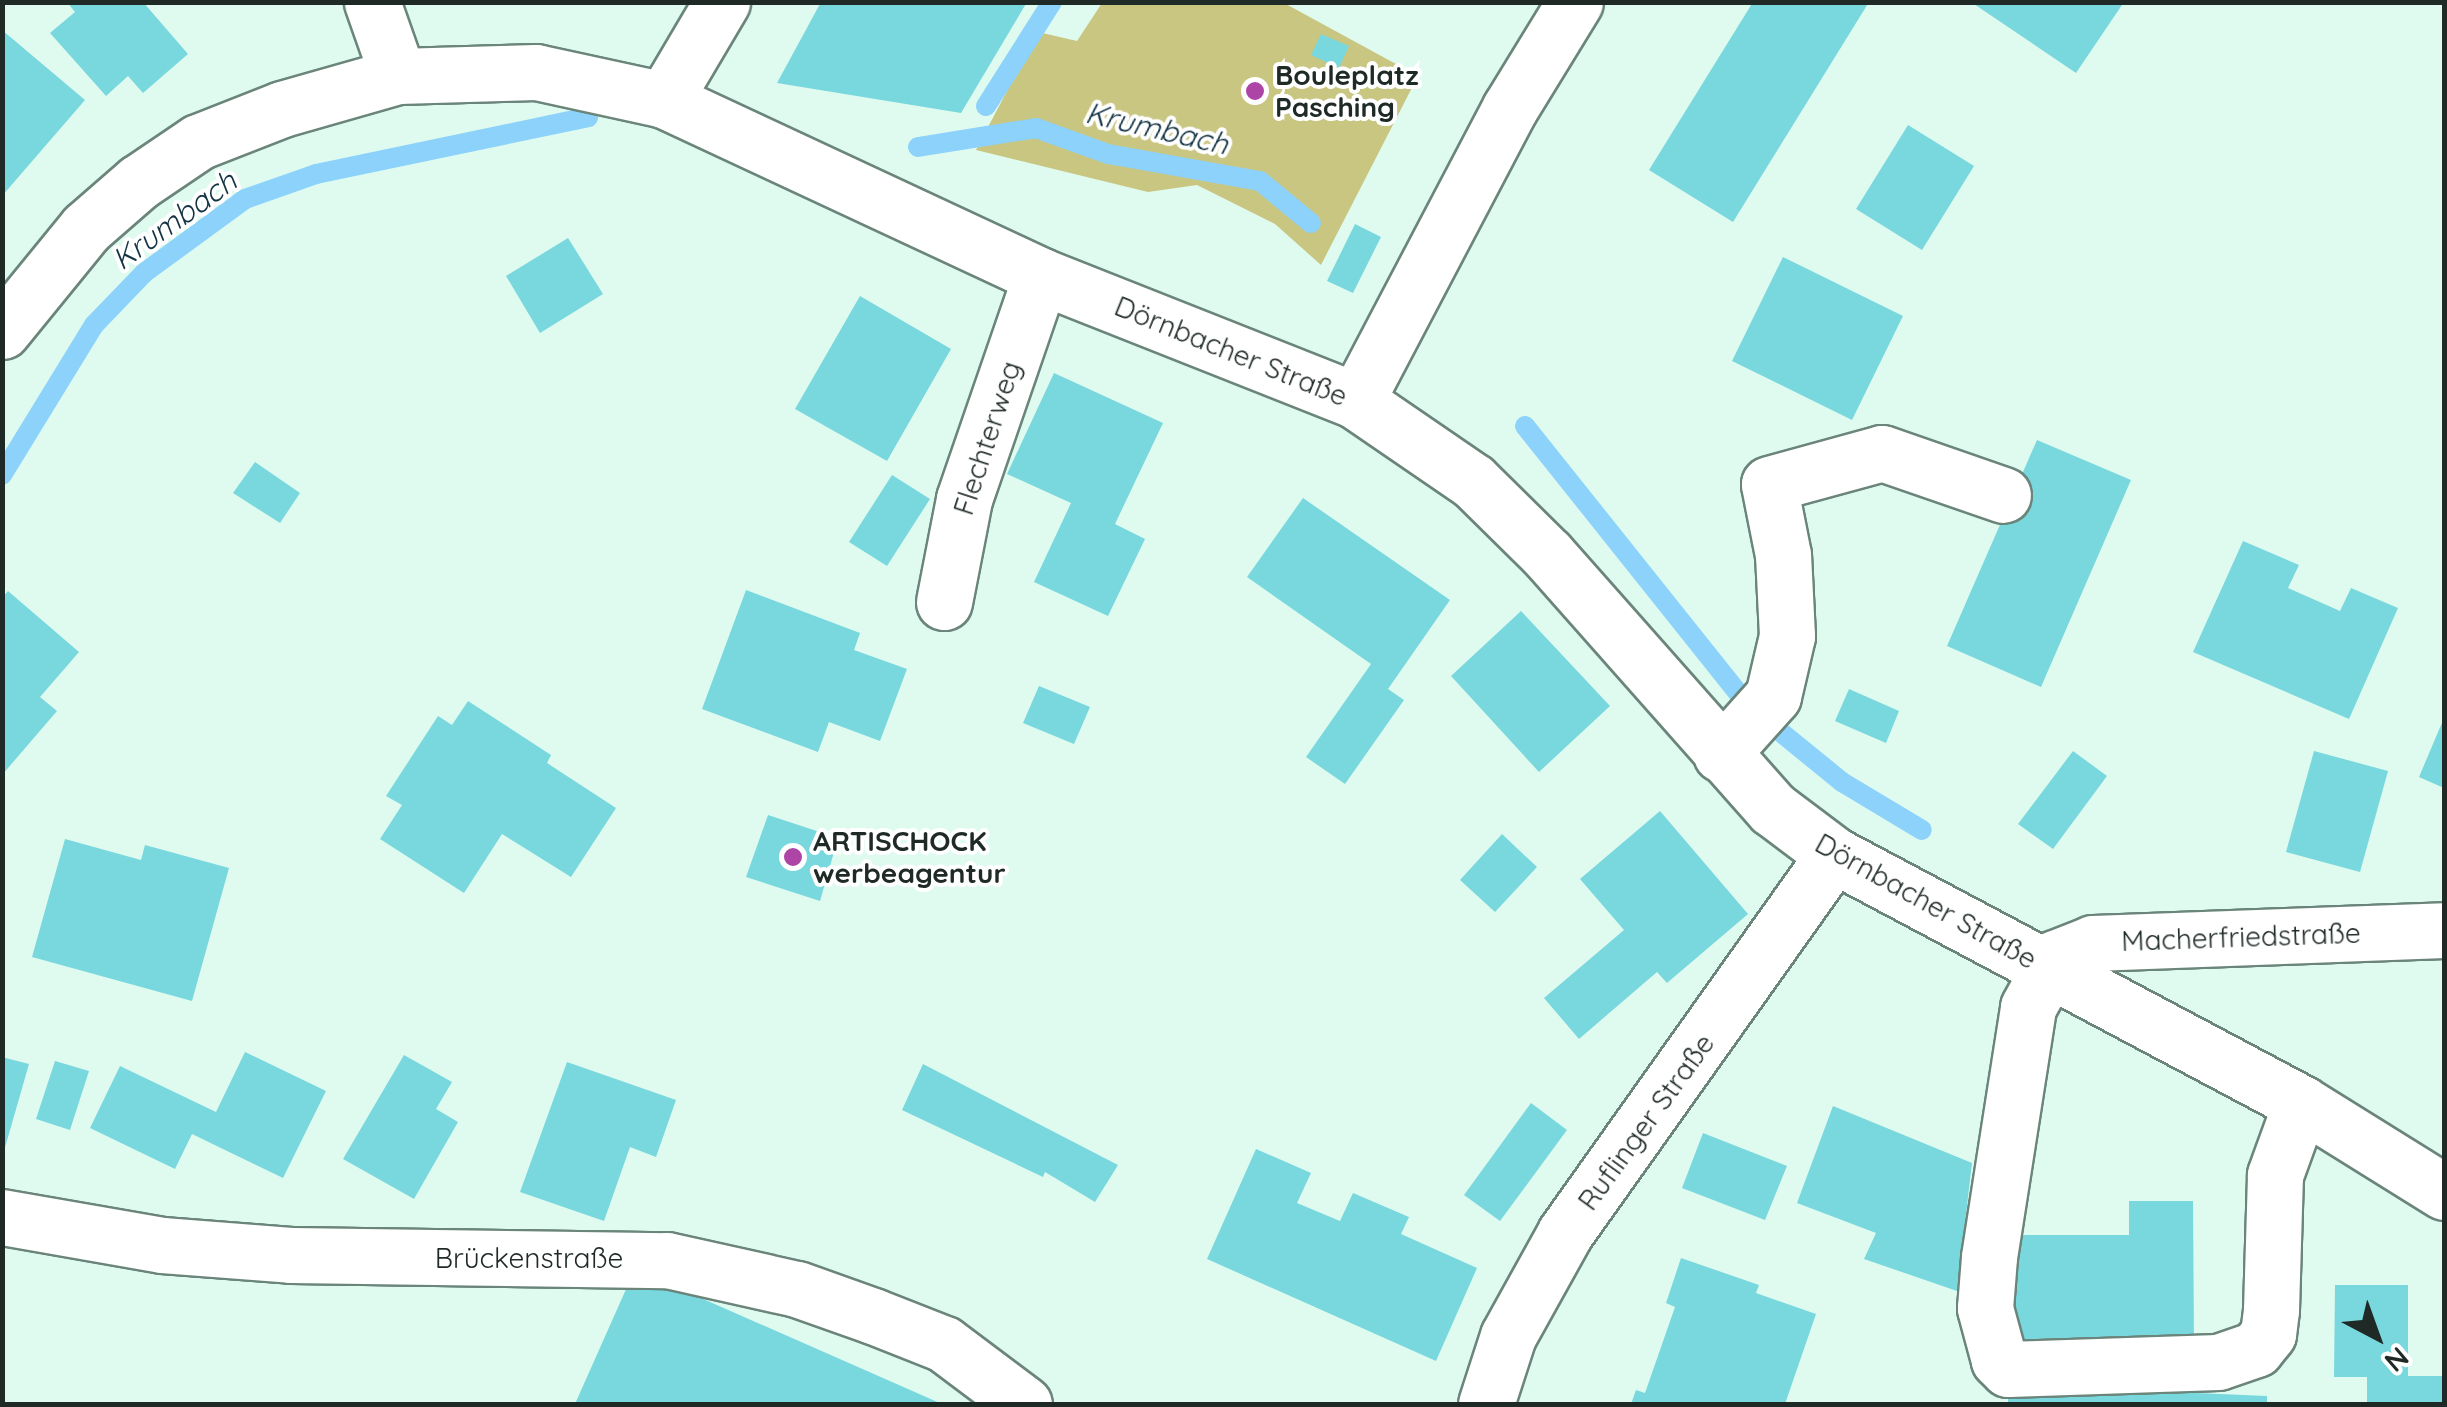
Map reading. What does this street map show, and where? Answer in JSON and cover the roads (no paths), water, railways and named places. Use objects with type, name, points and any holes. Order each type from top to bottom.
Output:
[{"type":"street","points":[[372,2],[398,76]]},
{"type":"street","points":[[664,100],[722,2]]},
{"type":"street","points":[[1356,400],[1510,108],[1575,2]]},
{"type":"street","name":"Dörnbacher Straße","points":[[2,332],[86,228],[198,142],[398,76],[536,72],[664,100],[1041,276],[1356,400],[1473,481],[1548,555],[1773,809],[1834,855],[2301,1104],[2444,1192]]},
{"type":"street","name":"Flechterweg","points":[[944,602],[964,500],[1041,276]]},
{"type":"street","points":[[1721,754],[1773,696],[1787,636],[1783,556],[1769,484],[1882,454],[2003,495]]},
{"type":"street","name":"Ruflinger Straße","points":[[1486,1404],[1508,1336],[1566,1232],[1834,855]]},
{"type":"street","name":"Macherfriedstraße","points":[[2046,967],[2068,950],[2094,943],[2444,930]]},
{"type":"street","points":[[2046,967],[2021,1041],[1989,1257],[1989,1336],[2008,1369],[2218,1362],[2256,1349],[2268,1334],[2271,1310],[2276,1174],[2301,1104]]},
{"type":"street","name":"Brückenstraße","points":[[2,1217],[162,1246],[291,1256],[667,1260],[797,1289],[944,1344],[1024,1404]]},
{"type":"waterway","points":[[986,106],[1052,2]]},
{"type":"waterway","name":"Krumbach","points":[[2,475],[94,325],[144,273],[245,199],[316,174],[588,117]]},
{"type":"waterway","name":"Krumbach","points":[[918,147],[1036,128],[1108,154],[1260,181],[1311,223]]},
{"type":"waterway","name":"Krumbach","points":[[1525,426],[1747,704]]},
{"type":"waterway","name":"Krumbach","points":[[1783,734],[1842,782],[1922,830]]},
{"type":"place","name":"Bouleplatz Pasching","points":[[1255,91]]},
{"type":"place","name":"ARTISCHOCK werbeagentur","points":[[793,857]]}]
